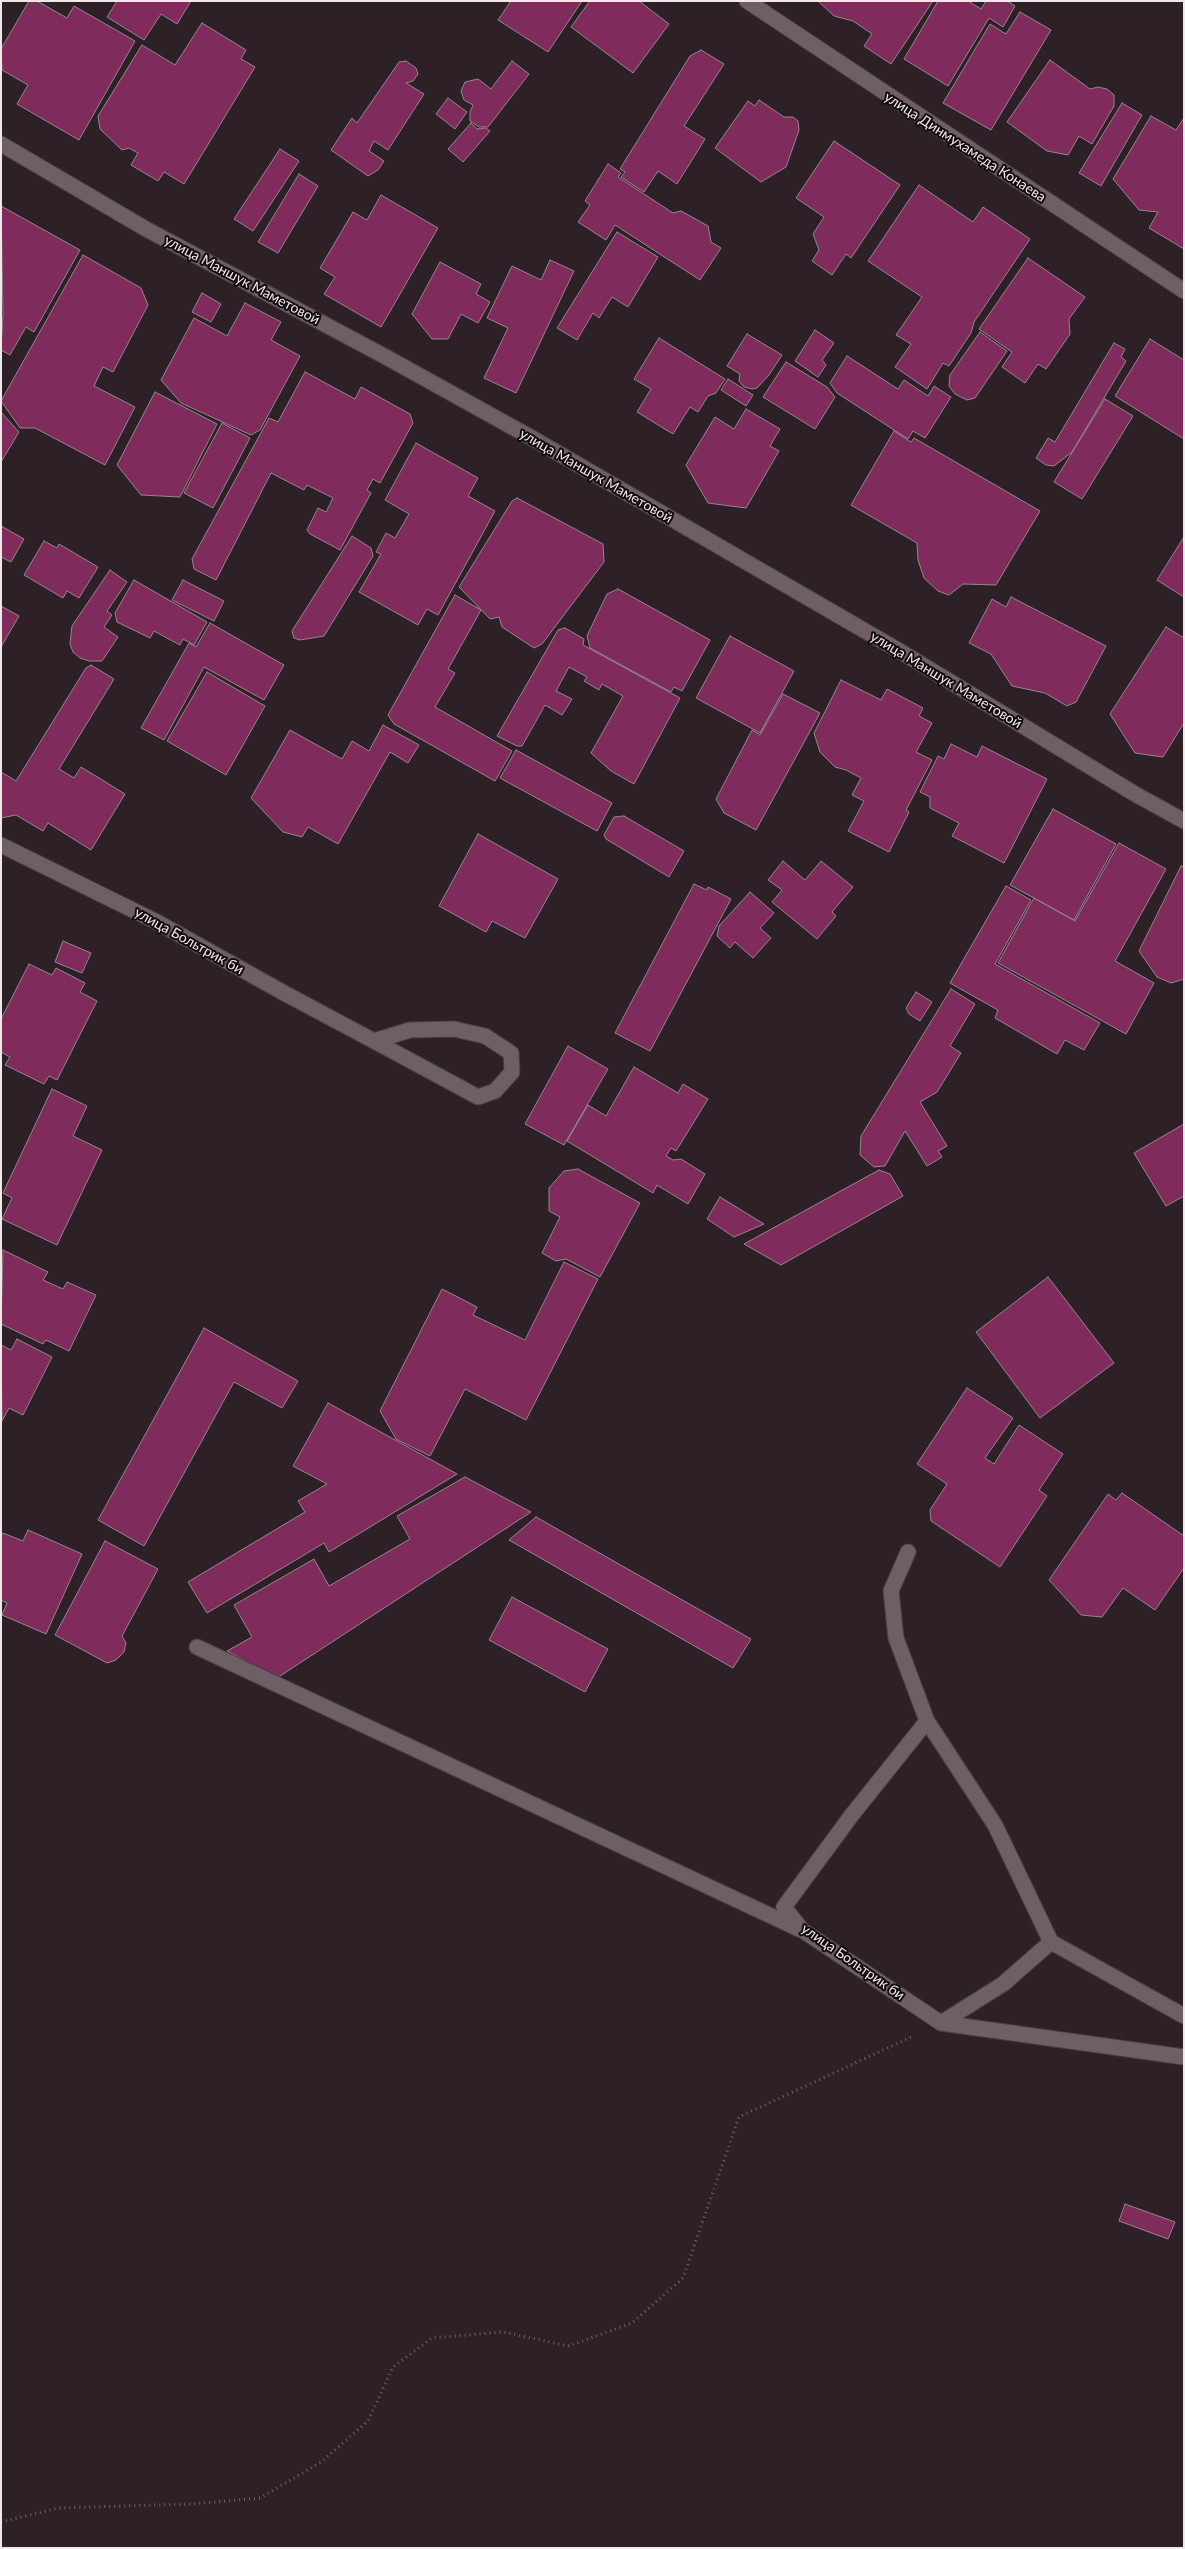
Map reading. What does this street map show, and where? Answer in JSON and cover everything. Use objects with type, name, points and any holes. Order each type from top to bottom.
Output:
[{"type":"street","name":"улица Динмухамеда Конаева","points":[[747,1],[1184,291]]},
{"type":"street","name":"улица Маншук Маметовой","points":[[1,144],[146,229],[378,352],[532,438],[898,650],[1184,821]]},
{"type":"street","name":"улица Больтрик би","points":[[1,845],[157,922],[374,1041],[478,1096],[495,1092],[512,1072],[511,1053],[485,1036],[454,1029],[410,1030],[374,1041]]},
{"type":"street","points":[[908,1552],[891,1591],[896,1638],[927,1721],[995,1825],[1051,1942],[1184,2016]]},
{"type":"street","points":[[197,1647],[802,1930]]},
{"type":"street","name":"улица Больтрик би","points":[[927,1721],[851,1816],[784,1907],[802,1930],[941,2023],[1184,2057]]},
{"type":"street","points":[[941,2023],[1003,1984],[1051,1942]]},
{"type":"path","points":[[1,2522],[58,2508],[192,2504],[260,2498],[321,2462],[368,2421],[393,2367],[432,2338],[503,2332],[569,2346],[632,2324],[683,2278],[739,2117],[941,2023]]},
{"type":"building","points":[[29,1],[37,1],[67,18],[74,6],[135,41],[79,140],[17,104],[28,85],[2,70],[1,49]]},
{"type":"building","points":[[117,1],[191,1],[177,24],[161,14],[144,40],[107,17]]},
{"type":"building","points":[[511,1],[582,1],[548,52],[498,20]]},
{"type":"building","points":[[590,1],[639,1],[669,24],[633,73],[571,27]]},
{"type":"building","points":[[818,1],[933,1],[891,64],[864,46],[872,34],[853,21],[834,16]]},
{"type":"building","points":[[938,1],[968,1],[981,9],[986,1],[1007,1],[1015,6],[1003,27],[989,18],[948,86],[904,59]]},
{"type":"building","points":[[1020,12],[1051,30],[991,130],[943,103],[990,24],[1006,34]]},
{"type":"building","points":[[202,23],[246,50],[241,59],[255,67],[184,184],[164,172],[158,181],[131,165],[138,153],[129,148],[122,150],[100,129],[98,116],[142,45],[175,65]]},
{"type":"building","points":[[701,50],[724,64],[684,126],[705,139],[677,184],[658,171],[644,192],[621,177],[625,172],[620,169],[690,56]]},
{"type":"building","points":[[1050,60],[1090,89],[1098,87],[1107,89],[1114,95],[1114,106],[1092,144],[1079,136],[1068,155],[1047,151],[1007,122]]},
{"type":"building","points":[[406,61],[416,68],[418,74],[413,81],[406,83],[424,94],[388,150],[374,141],[369,151],[384,161],[378,170],[368,176],[331,150],[352,118],[357,123],[399,62]]},
{"type":"building","points":[[512,61],[529,74],[488,127],[479,127],[470,121],[470,112],[473,105],[464,100],[461,91],[465,82],[478,79],[491,89]]},
{"type":"building","points":[[448,98],[467,112],[455,129],[436,114]]},
{"type":"building","points":[[759,100],[784,117],[793,117],[798,121],[799,130],[786,167],[761,182],[715,148],[748,101],[755,106]]},
{"type":"building","points":[[1122,103],[1142,115],[1101,186],[1079,173]]},
{"type":"building","points":[[1151,116],[1176,130],[1184,118],[1184,249],[1149,228],[1158,212],[1139,210],[1113,179]]},
{"type":"building","points":[[471,123],[477,129],[486,128],[490,131],[463,162],[448,149]]},
{"type":"building","points":[[834,141],[900,185],[851,258],[846,254],[832,275],[812,261],[819,250],[813,234],[824,217],[796,198]]},
{"type":"building","points":[[280,149],[299,161],[253,231],[234,219]]},
{"type":"building","points":[[608,164],[621,173],[618,177],[673,213],[681,211],[708,226],[711,242],[721,248],[700,280],[615,225],[606,240],[578,222],[590,205],[585,201]]},
{"type":"building","points":[[299,174],[318,186],[278,253],[258,242]]},
{"type":"building","points":[[919,185],[973,222],[983,207],[1030,239],[974,322],[971,333],[949,366],[943,363],[927,389],[895,367],[911,344],[896,335],[922,297],[868,261]]},
{"type":"building","points":[[381,195],[438,228],[381,327],[324,294],[335,277],[320,268],[353,212],[367,220]]},
{"type":"building","points":[[1,206],[80,250],[34,332],[26,327],[10,355],[1,350],[3,314]]},
{"type":"building","points":[[617,232],[658,257],[628,307],[612,297],[599,318],[593,313],[577,340],[557,328]]},
{"type":"building","points":[[83,255],[141,288],[148,305],[113,372],[103,367],[94,386],[135,407],[105,465],[35,428],[20,428],[1,401]]},
{"type":"building","points":[[1028,258],[1085,297],[1069,319],[1070,334],[1046,369],[1038,364],[1025,383],[1002,367],[1012,352],[979,329]]},
{"type":"building","points":[[550,260],[574,271],[516,393],[484,378],[508,328],[487,318],[512,266],[541,280]]},
{"type":"building","points":[[440,262],[481,284],[476,294],[490,302],[478,323],[461,314],[448,339],[432,339],[412,314]]},
{"type":"building","points":[[202,293],[221,304],[211,322],[192,312]]},
{"type":"building","points":[[245,303],[281,322],[271,340],[300,356],[260,430],[251,435],[181,403],[161,380],[194,318],[227,336]]},
{"type":"building","points":[[815,330],[834,343],[822,360],[826,365],[818,377],[795,361]]},
{"type":"building","points":[[980,332],[1007,351],[975,398],[967,400],[955,394],[949,386],[950,375]]},
{"type":"building","points":[[747,334],[782,355],[769,375],[757,388],[752,389],[744,387],[739,381],[740,374],[727,366]]},
{"type":"building","points":[[659,338],[725,379],[716,393],[708,396],[698,412],[690,407],[673,434],[637,412],[651,389],[634,379]]},
{"type":"building","points":[[1150,339],[1184,360],[1184,439],[1115,396]]},
{"type":"building","points":[[1114,343],[1125,349],[1121,357],[1126,361],[1072,452],[1054,466],[1046,465],[1036,458],[1048,438],[1055,442]]},
{"type":"building","points":[[847,356],[898,389],[904,380],[928,396],[934,386],[951,397],[925,438],[913,431],[908,439],[837,393],[830,383]]},
{"type":"building","points":[[786,362],[827,387],[835,397],[815,429],[763,397]]},
{"type":"building","points":[[305,372],[355,399],[361,387],[410,414],[413,423],[380,483],[373,479],[367,490],[371,493],[340,550],[310,534],[307,530],[318,508],[326,512],[333,498],[307,485],[304,490],[271,473],[216,580],[194,569],[192,559],[269,418],[278,422]]},
{"type":"building","points":[[728,379],[753,395],[746,406],[721,390]]},
{"type":"building","points":[[155,392],[217,424],[180,497],[141,495],[117,465]]},
{"type":"building","points":[[1105,399],[1133,416],[1082,499],[1054,482]]},
{"type":"building","points":[[746,409],[780,429],[770,446],[779,451],[746,508],[708,503],[686,465],[715,417],[734,429]]},
{"type":"building","points":[[1,412],[19,432],[1,462]]},
{"type":"building","points":[[222,423],[250,438],[213,508],[184,493]]},
{"type":"building","points":[[894,431],[911,442],[914,438],[1040,511],[996,585],[963,584],[949,595],[938,591],[924,578],[918,560],[917,543],[851,505]]},
{"type":"building","points":[[416,443],[478,478],[468,496],[495,511],[438,615],[427,609],[418,625],[359,592],[381,554],[376,552],[386,533],[395,538],[409,514],[385,500]]},
{"type":"building","points":[[517,498],[603,544],[604,562],[542,644],[534,648],[502,627],[499,617],[490,619],[459,587],[512,501]]},
{"type":"building","points":[[1,526],[24,539],[11,562],[1,557]]},
{"type":"building","points":[[352,536],[371,548],[373,556],[324,636],[300,640],[294,638],[292,631]]},
{"type":"building","points":[[1184,537],[1184,597],[1157,580]]},
{"type":"building","points":[[44,541],[57,548],[59,544],[98,567],[79,598],[67,591],[63,598],[24,575]]},
{"type":"building","points":[[110,570],[127,582],[107,611],[112,615],[104,627],[118,637],[102,661],[89,661],[80,658],[73,652],[70,644],[72,626]]},
{"type":"building","points":[[134,580],[207,622],[194,645],[183,639],[180,645],[154,631],[150,638],[117,622],[115,613]]},
{"type":"building","points":[[183,580],[224,601],[214,621],[172,600]]},
{"type":"building","points":[[618,589],[710,640],[682,691],[674,687],[671,692],[590,648],[587,636],[607,594]]},
{"type":"building","points":[[455,595],[481,610],[448,669],[455,673],[435,707],[512,751],[495,781],[394,724],[388,715]]},
{"type":"building","points":[[1011,597],[1106,646],[1076,702],[1067,706],[1045,693],[1012,686],[991,654],[969,643],[992,599],[1006,607]]},
{"type":"building","points":[[1,606],[19,616],[1,647]]},
{"type":"building","points":[[210,623],[284,665],[264,700],[204,667],[164,740],[141,728],[189,643],[196,647]]},
{"type":"building","points":[[1166,627],[1184,638],[1184,723],[1163,757],[1135,753],[1110,714]]},
{"type":"building","points":[[565,628],[584,639],[583,645],[680,698],[634,784],[611,771],[591,753],[623,696],[602,684],[599,690],[584,681],[587,677],[569,667],[556,691],[572,699],[562,715],[545,705],[522,746],[517,746],[497,736],[558,630]]},
{"type":"building","points":[[730,636],[794,671],[760,733],[696,698]]},
{"type":"building","points":[[91,665],[114,679],[59,769],[74,778],[81,767],[125,794],[91,850],[48,823],[43,831],[16,815],[1,818],[1,772],[16,781],[86,668]]},
{"type":"building","points":[[207,672],[265,706],[226,775],[167,741]]},
{"type":"building","points":[[841,680],[881,700],[887,689],[923,708],[919,716],[932,723],[916,752],[932,760],[906,810],[909,812],[889,852],[848,831],[864,801],[852,795],[861,778],[846,770],[835,767],[820,752],[814,733]]},
{"type":"building","points":[[783,694],[820,713],[756,830],[724,813],[716,799],[752,730],[760,735]]},
{"type":"building","points":[[383,725],[419,745],[408,763],[390,752],[338,844],[308,827],[302,837],[283,832],[251,798],[290,730],[342,759],[352,741],[369,751]]},
{"type":"building","points":[[951,744],[977,757],[982,746],[1047,779],[1004,863],[952,836],[959,823],[930,808],[930,797],[920,792],[938,756],[944,759]]},
{"type":"building","points":[[516,750],[612,803],[597,831],[500,778]]},
{"type":"building","points":[[1053,809],[1116,844],[1074,920],[1010,885]]},
{"type":"building","points":[[624,816],[684,851],[669,877],[606,839],[604,835],[614,817]]},
{"type":"building","points":[[478,834],[558,879],[525,938],[492,921],[486,932],[439,906]]},
{"type":"building","points":[[1119,843],[1166,869],[1115,961],[1154,983],[1126,1034],[998,963],[1034,898],[1075,921]]},
{"type":"building","points":[[783,861],[805,880],[821,861],[853,887],[832,912],[836,916],[817,939],[772,902],[782,890],[768,880]]},
{"type":"building","points":[[1181,866],[1184,867],[1184,979],[1171,983],[1157,977],[1139,951]]},
{"type":"building","points":[[694,884],[707,890],[708,887],[731,899],[650,1051],[615,1033]]},
{"type":"building","points":[[1006,886],[1031,900],[995,964],[1100,1023],[1084,1050],[1065,1040],[1057,1054],[995,1018],[998,1010],[950,983]]},
{"type":"building","points":[[750,892],[774,913],[760,928],[771,938],[753,958],[735,942],[730,948],[717,936],[719,926]]},
{"type":"building","points":[[63,941],[91,953],[82,973],[55,962]]},
{"type":"building","points":[[29,964],[52,975],[56,968],[85,983],[80,992],[97,1001],[57,1080],[49,1076],[44,1084],[5,1065],[10,1057],[1,1052],[1,1019]]},
{"type":"building","points":[[951,989],[975,1004],[950,1046],[961,1053],[937,1092],[920,1102],[947,1146],[938,1151],[942,1157],[927,1166],[905,1131],[885,1166],[874,1167],[860,1155],[861,1136]]},
{"type":"building","points":[[916,992],[932,1002],[920,1021],[909,1014],[906,1008]]},
{"type":"building","points":[[568,1046],[608,1069],[564,1145],[525,1124]]},
{"type":"building","points":[[634,1067],[678,1093],[683,1084],[708,1099],[676,1151],[671,1148],[666,1156],[673,1160],[681,1159],[705,1174],[688,1204],[657,1185],[653,1193],[567,1141],[588,1105],[606,1116]]},
{"type":"building","points":[[52,1089],[87,1106],[73,1136],[102,1150],[57,1245],[2,1219],[12,1198],[3,1193]]},
{"type":"building","points":[[1184,1124],[1184,1196],[1166,1206],[1134,1153]]},
{"type":"building","points":[[578,1169],[640,1203],[600,1277],[566,1259],[556,1261],[542,1253],[560,1217],[549,1211],[549,1188],[564,1171]]},
{"type":"building","points":[[879,1170],[890,1174],[903,1196],[781,1265],[744,1244]]},
{"type":"building","points":[[720,1197],[764,1224],[734,1237],[707,1219]]},
{"type":"building","points":[[3,1250],[48,1272],[43,1280],[63,1289],[67,1282],[96,1295],[69,1351],[46,1340],[43,1344],[1,1324]]},
{"type":"building","points":[[564,1262],[598,1279],[526,1420],[465,1389],[430,1456],[396,1439],[380,1411],[442,1289],[477,1307],[473,1315],[525,1340]]},
{"type":"building","points":[[1048,1277],[1114,1363],[1040,1418],[976,1332]]},
{"type":"building","points":[[204,1328],[298,1381],[282,1408],[234,1382],[144,1546],[98,1520]]},
{"type":"building","points":[[17,1339],[52,1357],[23,1415],[9,1408],[2,1421],[1,1345],[11,1350]]},
{"type":"building","points":[[967,1388],[1013,1418],[985,1458],[994,1464],[1019,1425],[1063,1454],[1039,1490],[1047,1496],[1000,1567],[931,1521],[930,1510],[947,1484],[917,1464]]},
{"type":"building","points":[[328,1403],[457,1474],[329,1552],[324,1543],[207,1613],[188,1582],[305,1512],[298,1501],[327,1484],[293,1466]]},
{"type":"building","points":[[465,1477],[531,1512],[277,1678],[227,1651],[252,1637],[234,1605],[314,1559],[329,1586],[410,1539],[397,1516]]},
{"type":"building","points":[[1122,1493],[1184,1536],[1184,1568],[1155,1610],[1123,1588],[1102,1617],[1081,1615],[1049,1580],[1108,1494],[1116,1500]]},
{"type":"building","points":[[536,1517],[751,1639],[733,1668],[509,1540]]},
{"type":"building","points":[[28,1530],[82,1554],[46,1634],[2,1615],[7,1603],[1,1600],[1,1536],[3,1533],[23,1541]]},
{"type":"building","points":[[105,1541],[158,1569],[122,1636],[126,1643],[124,1652],[116,1660],[107,1663],[55,1635]]},
{"type":"building","points":[[512,1597],[608,1649],[585,1692],[489,1640]]},
{"type":"building","points":[[1125,2204],[1175,2222],[1168,2239],[1119,2221]]}]
